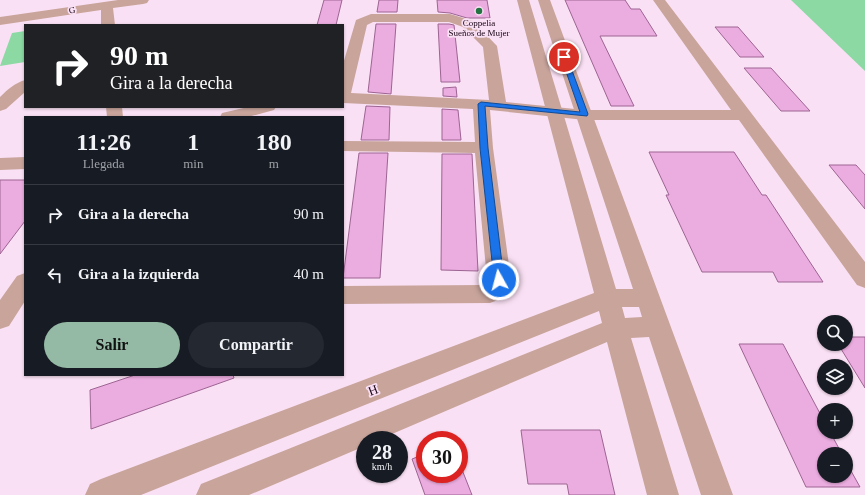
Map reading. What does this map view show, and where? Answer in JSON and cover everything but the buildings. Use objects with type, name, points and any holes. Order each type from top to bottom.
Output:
[{"type":"street","name":"G","points":[[0,21],[143,0]]},
{"type":"street","points":[[523,0],[663,495]]},
{"type":"street","points":[[544,0],[717,495]]},
{"type":"street","points":[[659,0],[865,278]]},
{"type":"street","points":[[107,5],[108,24]]},
{"type":"street","points":[[344,89],[361,23],[371,18],[450,18],[468,24],[490,46],[498,106]]},
{"type":"street","points":[[0,106],[14,92],[24,86]]},
{"type":"street","points":[[344,98],[481,104],[585,114],[744,115]]},
{"type":"street","points":[[344,295],[490,294],[499,280],[484,148],[481,104]]},
{"type":"street","points":[[232,116],[264,108]]},
{"type":"street","points":[[344,146],[484,148]]},
{"type":"street","points":[[0,164],[24,163]]},
{"type":"street","points":[[0,319],[24,283]]},
{"type":"street","name":"H","points":[[101,495],[607,298],[648,298]]},
{"type":"street","points":[[212,495],[615,328],[658,327]]},
{"type":"green space","points":[[791,0],[865,0],[865,71]]},
{"type":"green space","points":[[24,31],[24,62],[0,66],[12,33]]},
{"type":"place","name":"Coppelia Sueños de Mujer","points":[[479,11]]},
{"type":"route","points":[[499,280],[484,148],[481,104],[585,114],[564,57]]}]
